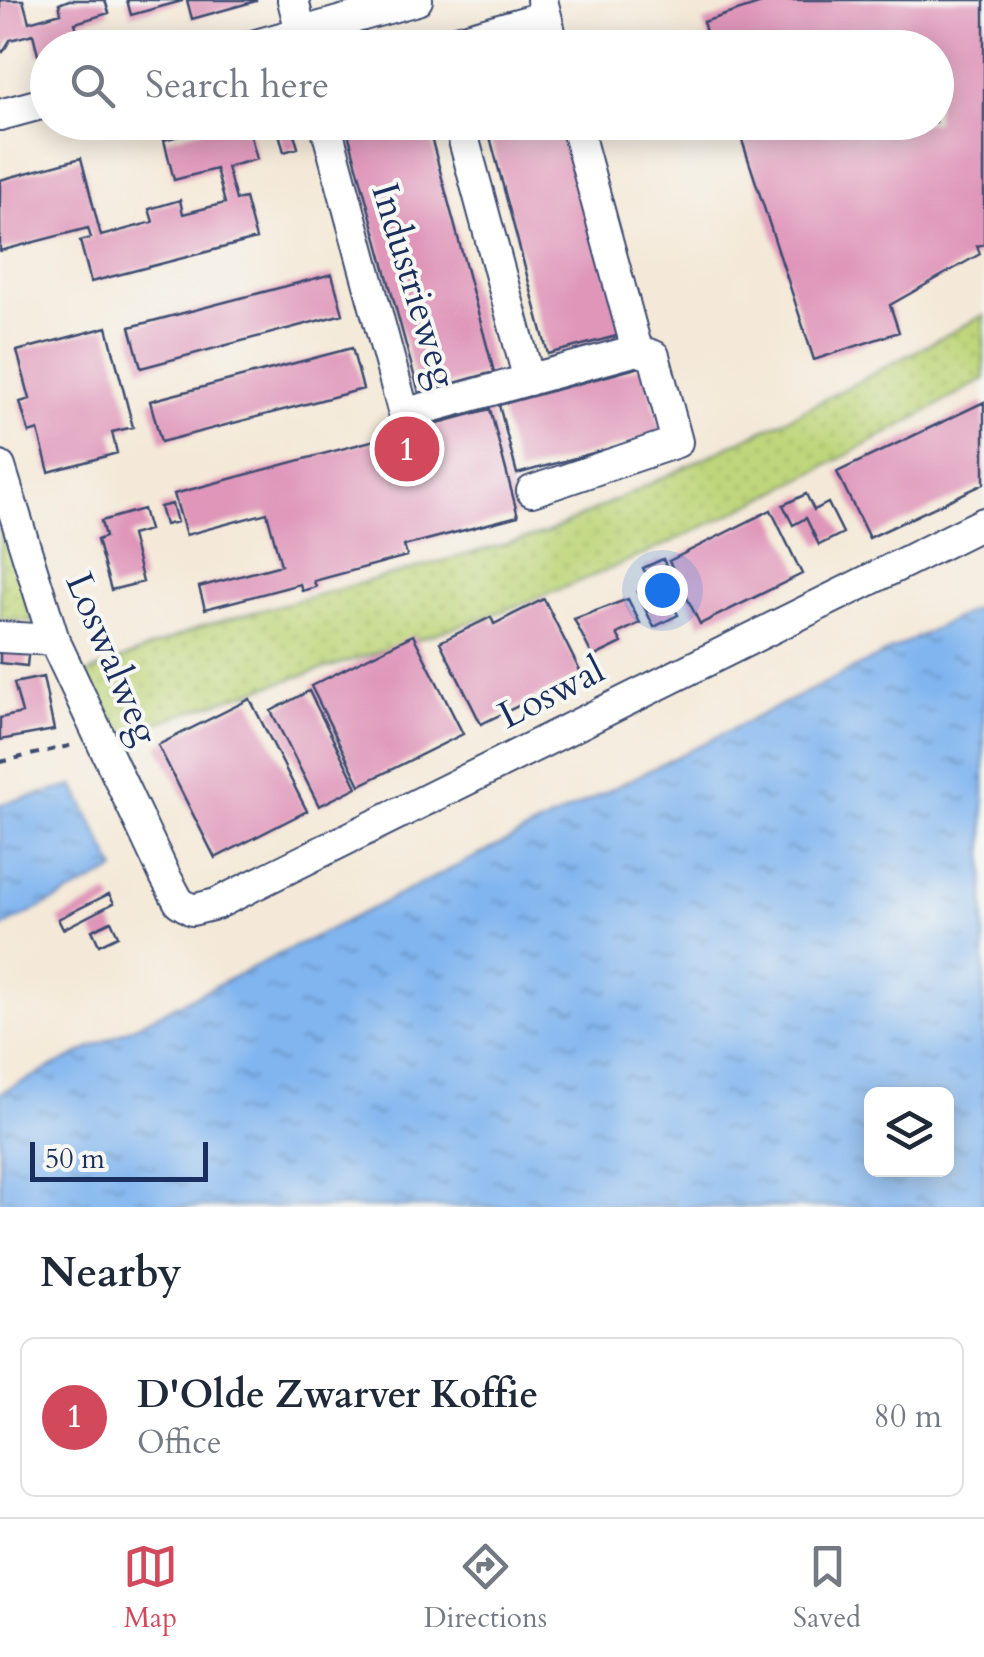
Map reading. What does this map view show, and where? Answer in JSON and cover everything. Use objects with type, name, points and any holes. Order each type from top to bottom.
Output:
[{"type":"street","points":[[293,0],[300,30]]},
{"type":"street","points":[[331,30],[416,0]]},
{"type":"street","points":[[426,0],[432,30]]},
{"type":"street","points":[[483,30],[544,8]]},
{"type":"street","points":[[0,115],[30,107]]},
{"type":"street","name":"Industrieweg","points":[[331,140],[404,414],[637,350]]},
{"type":"street","points":[[464,140],[529,380]]},
{"type":"street","points":[[532,491],[676,442],[654,356],[637,350],[580,140]]},
{"type":"street","name":"Loswalweg","points":[[0,467],[54,640],[165,876]]},
{"type":"street","name":"Loswal","points":[[165,876],[178,902],[192,910],[216,904],[984,522]]},
{"type":"street","points":[[0,637],[54,640]]},
{"type":"path","points":[[0,762],[102,738]]},
{"type":"green space","points":[[984,315],[984,379],[749,505],[567,586],[456,627],[115,738],[86,674],[203,626],[546,533],[791,417]]},
{"type":"green space","points":[[0,506],[33,621],[0,619]]},
{"type":"water","points":[[984,604],[984,1207],[0,1207],[0,1093]]},
{"type":"water","points":[[74,786],[116,870],[0,928],[0,804]]},
{"type":"building","points":[[0,0],[23,0],[29,22],[61,13],[59,4],[69,0],[105,0],[109,13],[75,23],[77,30],[30,30],[30,35],[10,40],[3,52]]},
{"type":"building","points":[[127,0],[182,0],[182,1],[131,15]]},
{"type":"building","points":[[187,0],[256,0],[256,1],[192,19]]},
{"type":"building","points":[[771,0],[984,0],[984,244],[977,246],[980,254],[890,305],[899,332],[814,360],[742,140],[954,140],[954,30],[705,30],[703,22]]},
{"type":"building","points":[[164,140],[252,140],[257,159],[227,167],[236,200],[245,198],[256,239],[91,282],[80,241],[91,238],[88,228],[0,251],[0,180],[81,158],[101,236],[153,222],[149,209],[180,200],[183,214],[225,203],[216,169],[174,180]]},
{"type":"building","points":[[281,140],[296,140],[298,148],[284,152]]},
{"type":"building","points":[[350,140],[432,140],[494,372],[419,393]]},
{"type":"building","points":[[491,140],[571,140],[624,334],[548,354]]},
{"type":"building","points":[[332,274],[343,314],[141,368],[130,327]]},
{"type":"building","points":[[107,327],[133,427],[112,432],[117,453],[49,472],[38,430],[29,433],[20,402],[30,399],[17,351]]},
{"type":"building","points":[[352,348],[363,389],[161,442],[150,401]]},
{"type":"building","points":[[644,366],[662,434],[517,474],[499,405]]},
{"type":"building","points":[[984,402],[984,484],[869,538],[837,472]]},
{"type":"building","points":[[490,409],[518,516],[404,546],[407,556],[314,581],[316,587],[302,591],[300,584],[205,609],[199,587],[281,565],[267,513],[186,535],[174,494]]},
{"type":"building","points":[[806,494],[814,510],[828,503],[843,533],[819,545],[806,518],[793,525],[783,505]]},
{"type":"building","points":[[172,504],[177,522],[165,525],[160,507]]},
{"type":"building","points":[[143,509],[149,530],[131,535],[143,582],[111,590],[97,540],[105,537],[101,521]]},
{"type":"building","points":[[771,510],[802,574],[700,624],[669,561]]},
{"type":"building","points":[[663,559],[674,583],[664,588],[678,615],[654,627],[637,592],[652,585],[643,568]]},
{"type":"building","points":[[544,599],[582,675],[481,724],[440,642],[491,617],[494,624]]},
{"type":"building","points":[[628,599],[640,623],[617,634],[622,643],[593,657],[574,619]]},
{"type":"building","points":[[413,635],[463,734],[360,785],[311,686]]},
{"type":"building","points":[[0,643],[29,646],[27,666],[0,663]]},
{"type":"building","points":[[43,677],[54,730],[0,740],[0,718],[22,713],[14,683]]},
{"type":"building","points":[[309,691],[357,787],[319,806],[271,711]]},
{"type":"building","points":[[250,699],[307,811],[215,858],[158,745]]},
{"type":"building","points":[[109,894],[114,903],[63,929],[58,919]]},
{"type":"building","points":[[111,921],[118,936],[99,945],[92,930]]},
{"type":"place","name":"D'Olde Zwarver Koffie","points":[[407,449]]}]
